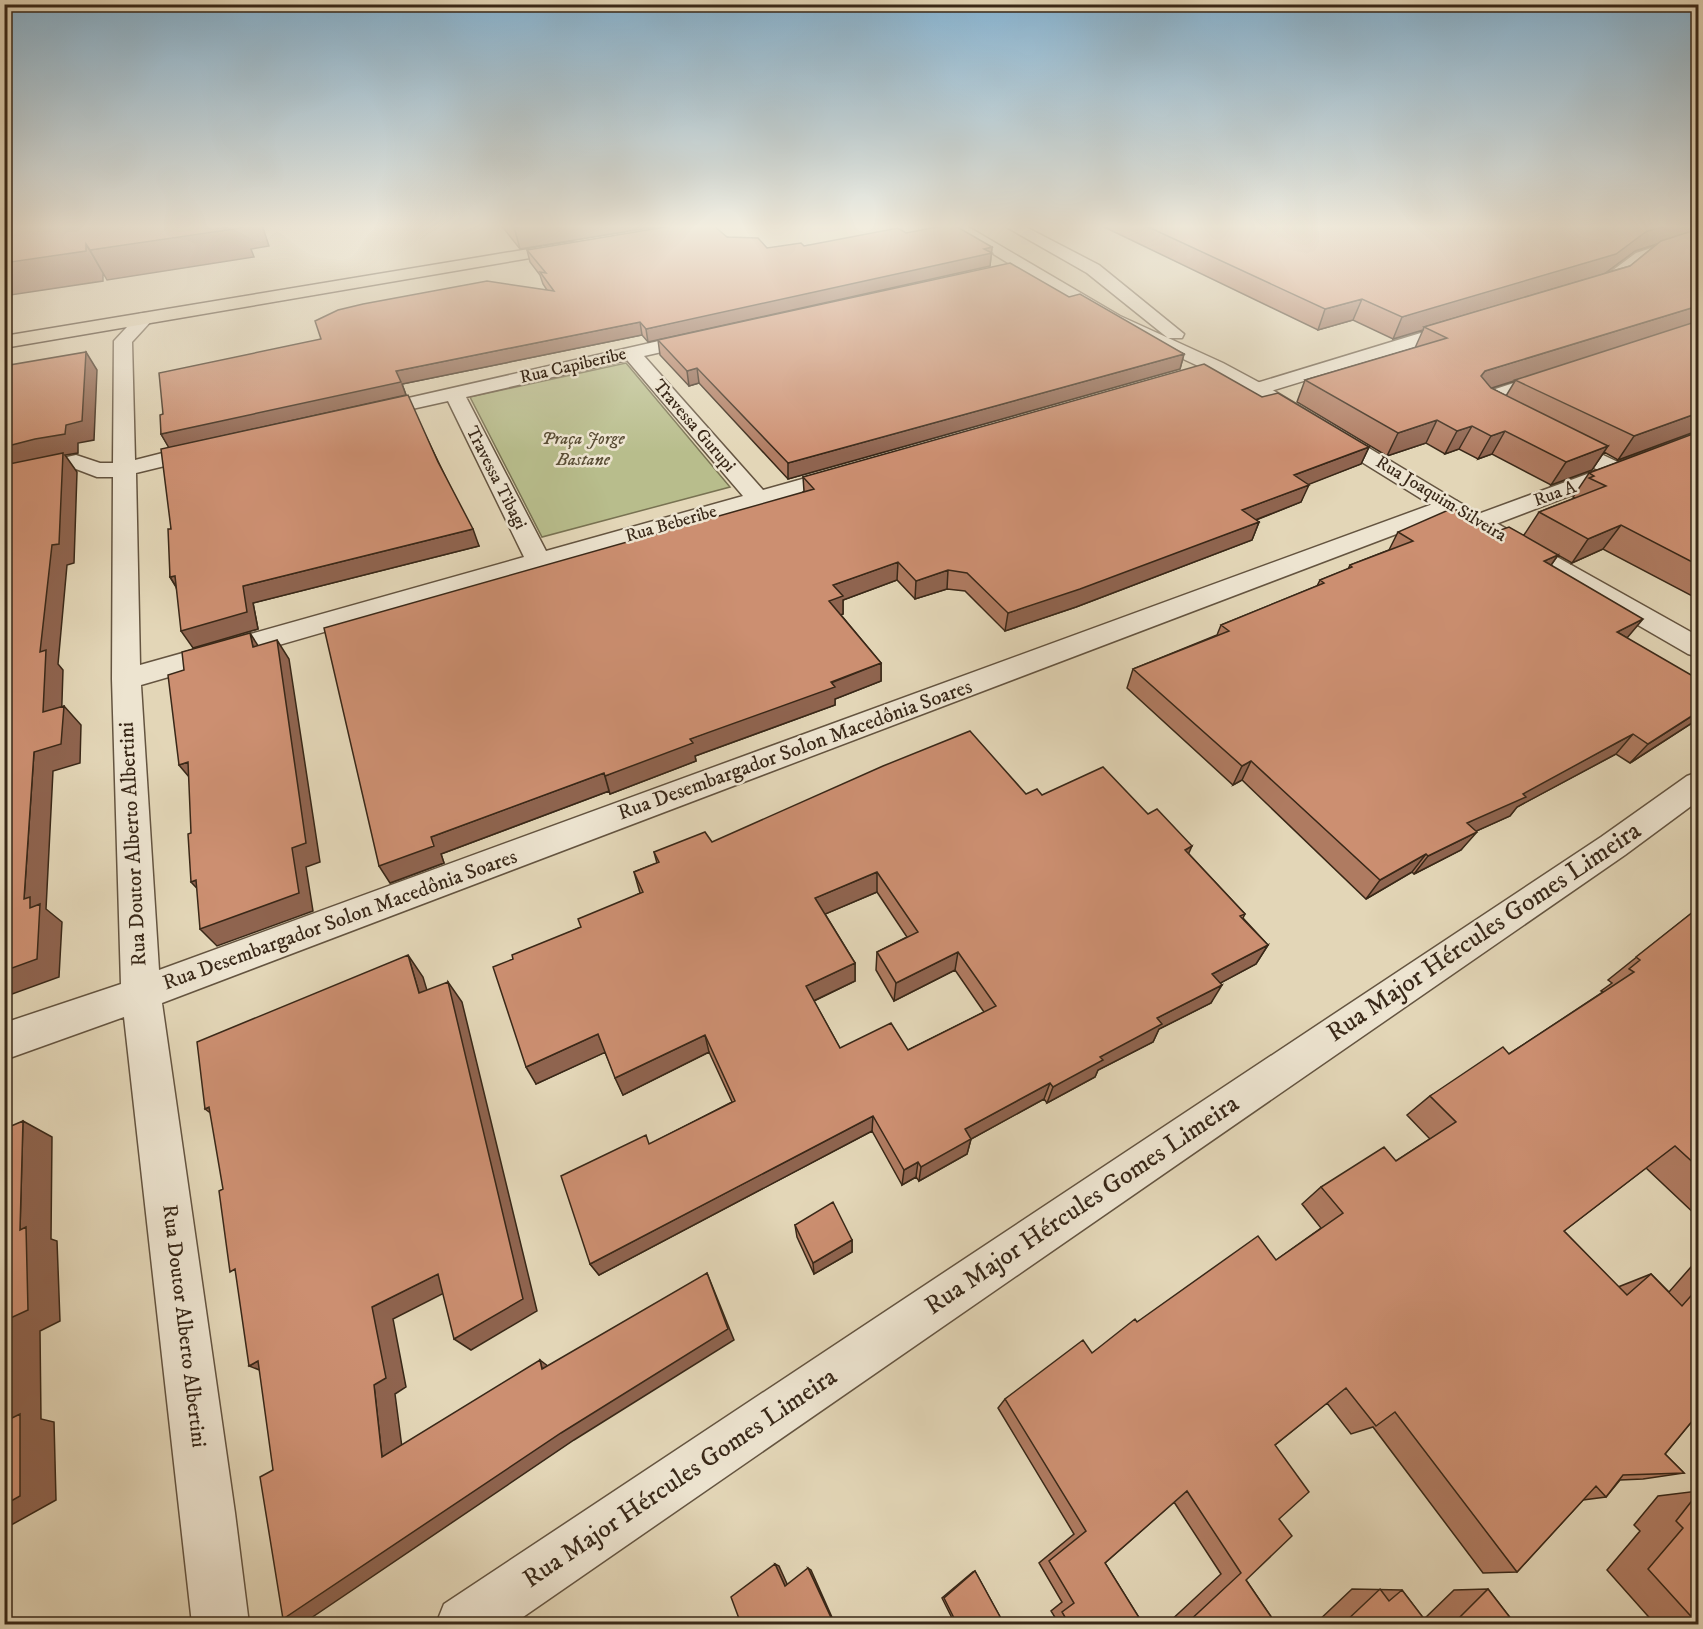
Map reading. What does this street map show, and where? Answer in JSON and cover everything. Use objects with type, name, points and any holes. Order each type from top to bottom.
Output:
[{"type":"main road","points":[[4,342],[248,301]]},
{"type":"street","name":"Rua Joaquim Silveira","points":[[1081,301],[1114,320],[1216,367],[1257,389],[1449,506],[1698,648]]},
{"type":"street","name":"Rua Joaquim Silveira","points":[[1133,301],[1216,367]]},
{"type":"street","name":"Rua Doutor Alberto Albertini","points":[[145,318],[123,341],[126,679],[141,994],[208,1513],[220,1624]]},
{"type":"street","points":[[1257,389],[1474,322]]},
{"type":"street","name":"Rua Capiberibe","points":[[352,416],[723,333]]},
{"type":"street","name":"Travessa Gurupi","points":[[631,353],[758,499]]},
{"type":"street","points":[[1182,376],[1216,367]]},
{"type":"street","points":[[1517,420],[1486,405],[1481,400],[1576,369]]},
{"type":"street","name":"Travessa Tibagi","points":[[454,393],[539,562]]},
{"type":"street","points":[[1537,431],[1618,471]]},
{"type":"street","name":"Rua A","points":[[1479,522],[1698,440]]},
{"type":"street","points":[[4,478],[76,462],[84,462],[95,470],[125,467],[227,444]]},
{"type":"street","name":"Rua Beberibe","points":[[126,679],[872,466]]},
{"type":"street","name":"Rua Desembargador Solon Macedônia Soares","points":[[4,1042],[141,994],[1449,506]]},
{"type":"street","name":"Rua Major Hércules Gomes Limeira","points":[[464,1624],[1593,859],[1698,784]]},
{"type":"green space","name":"Praça Jorge Bastane","points":[[626,363],[730,487],[542,537],[470,397]]},
{"type":"building","points":[[379,301],[773,301],[646,329],[640,322],[396,371],[401,382],[161,434],[160,415],[163,414],[159,373],[321,339],[315,321],[338,310]]},
{"type":"building","points":[[836,301],[1092,301],[1184,354],[788,463],[697,368],[687,371],[658,340]]},
{"type":"building","points":[[1308,301],[1355,301],[1325,309]]},
{"type":"building","points":[[1366,301],[1456,301],[1402,317]]},
{"type":"building","points":[[1512,301],[1698,301],[1698,306],[1485,371],[1481,376],[1491,388],[1608,446],[1566,462],[1505,431],[1491,436],[1472,426],[1457,431],[1437,420],[1398,433],[1305,380],[1447,338],[1424,327]]},
{"type":"building","points":[[1698,321],[1698,413],[1634,436],[1515,380]]},
{"type":"building","points":[[86,352],[82,421],[66,425],[65,434],[4,447],[4,366]]},
{"type":"building","points":[[1204,364],[1262,397],[1278,393],[1369,447],[1294,475],[1309,485],[1242,510],[1259,522],[1080,589],[1008,613],[967,573],[948,570],[916,581],[898,562],[833,585],[843,596],[829,601],[881,663],[831,682],[835,687],[690,739],[693,743],[605,776],[604,773],[431,837],[434,846],[379,866],[324,628],[814,489],[803,477]]},
{"type":"building","points":[[408,395],[438,462],[473,529],[243,586],[247,612],[181,631],[175,576],[170,577],[168,529],[171,529],[161,449]]},
{"type":"building","points":[[1698,432],[1698,565],[1621,525],[1588,539],[1539,512],[1606,486],[1589,478],[1594,476],[1589,473]]},
{"type":"building","points":[[63,453],[59,544],[52,545],[40,652],[46,650],[43,712],[64,706],[61,744],[34,752],[24,899],[30,897],[30,908],[40,904],[37,959],[4,971],[4,465]]},
{"type":"building","points":[[1453,508],[1495,532],[1509,527],[1558,555],[1544,561],[1643,619],[1617,632],[1698,679],[1698,712],[1648,744],[1633,734],[1523,794],[1526,797],[1467,823],[1477,832],[1428,856],[1426,854],[1380,880],[1251,761],[1242,766],[1133,669],[1229,631],[1221,625],[1324,583],[1320,580],[1352,567],[1350,565],[1413,541],[1398,532]]},
{"type":"building","points":[[250,633],[253,647],[277,640],[306,843],[292,848],[299,893],[200,929],[196,880],[191,882],[188,762],[179,765],[168,675],[184,670],[182,652]]},
{"type":"building","points":[[970,731],[1026,794],[1037,789],[1042,795],[1103,767],[1148,814],[1157,809],[1192,846],[1185,850],[1245,914],[1240,916],[1268,945],[1212,974],[1222,985],[1157,1018],[1162,1024],[1100,1057],[1103,1060],[1053,1087],[1050,1083],[965,1129],[971,1139],[921,1167],[918,1162],[904,1170],[873,1116],[590,1264],[561,1176],[646,1135],[649,1144],[735,1101],[705,1035],[615,1078],[598,1034],[526,1067],[493,967],[513,959],[512,955],[581,927],[578,919],[643,892],[634,872],[659,862],[654,852],[705,832],[712,842],[883,766]],"holes":[[[877,872],[918,932],[877,952],[896,983],[958,952],[996,1006],[908,1050],[891,1023],[840,1048],[806,986],[855,963],[815,898]]]},
{"type":"building","points":[[1698,908],[1698,1167],[1675,1146],[1564,1231],[1627,1295],[1651,1274],[1682,1306],[1698,1288],[1698,1414],[1665,1454],[1684,1473],[1623,1475],[1606,1497],[1596,1486],[1517,1572],[1395,1412],[1376,1426],[1346,1388],[1275,1445],[1309,1492],[1279,1519],[1292,1536],[1246,1580],[1276,1624],[1186,1624],[1241,1573],[1187,1491],[1105,1563],[1143,1624],[1069,1624],[1062,1612],[1074,1603],[1049,1561],[1086,1531],[1005,1399],[1083,1340],[1092,1353],[1135,1319],[1137,1322],[1258,1236],[1276,1260],[1343,1213],[1321,1187],[1384,1147],[1396,1161],[1456,1122],[1430,1096],[1503,1047],[1509,1054],[1634,972],[1629,969],[1640,960],[1636,957]]},
{"type":"building","points":[[408,955],[419,993],[448,982],[523,1299],[454,1339],[438,1274],[372,1307],[386,1378],[374,1385],[382,1457],[540,1360],[542,1369],[707,1273],[728,1329],[561,1433],[283,1619],[260,1477],[273,1470],[258,1361],[249,1366],[235,1269],[230,1272],[219,1191],[223,1189],[209,1107],[205,1109],[197,1042]]},
{"type":"building","points":[[23,1121],[20,1230],[26,1227],[28,1310],[6,1320],[6,1421],[20,1414],[20,1496],[4,1505],[4,1129]]},
{"type":"building","points":[[833,1202],[852,1240],[813,1263],[795,1225]]},
{"type":"building","points":[[1698,1493],[1698,1624],[1648,1569],[1683,1528],[1676,1521]]},
{"type":"building","points":[[775,1564],[785,1586],[808,1568],[834,1624],[741,1624],[731,1597]]},
{"type":"building","points":[[975,1571],[1004,1624],[957,1624],[944,1598]]},
{"type":"building","points":[[1380,1589],[1389,1601],[1402,1590],[1428,1624],[1343,1624]]},
{"type":"building","points":[[1488,1589],[1515,1624],[1453,1624]]}]
